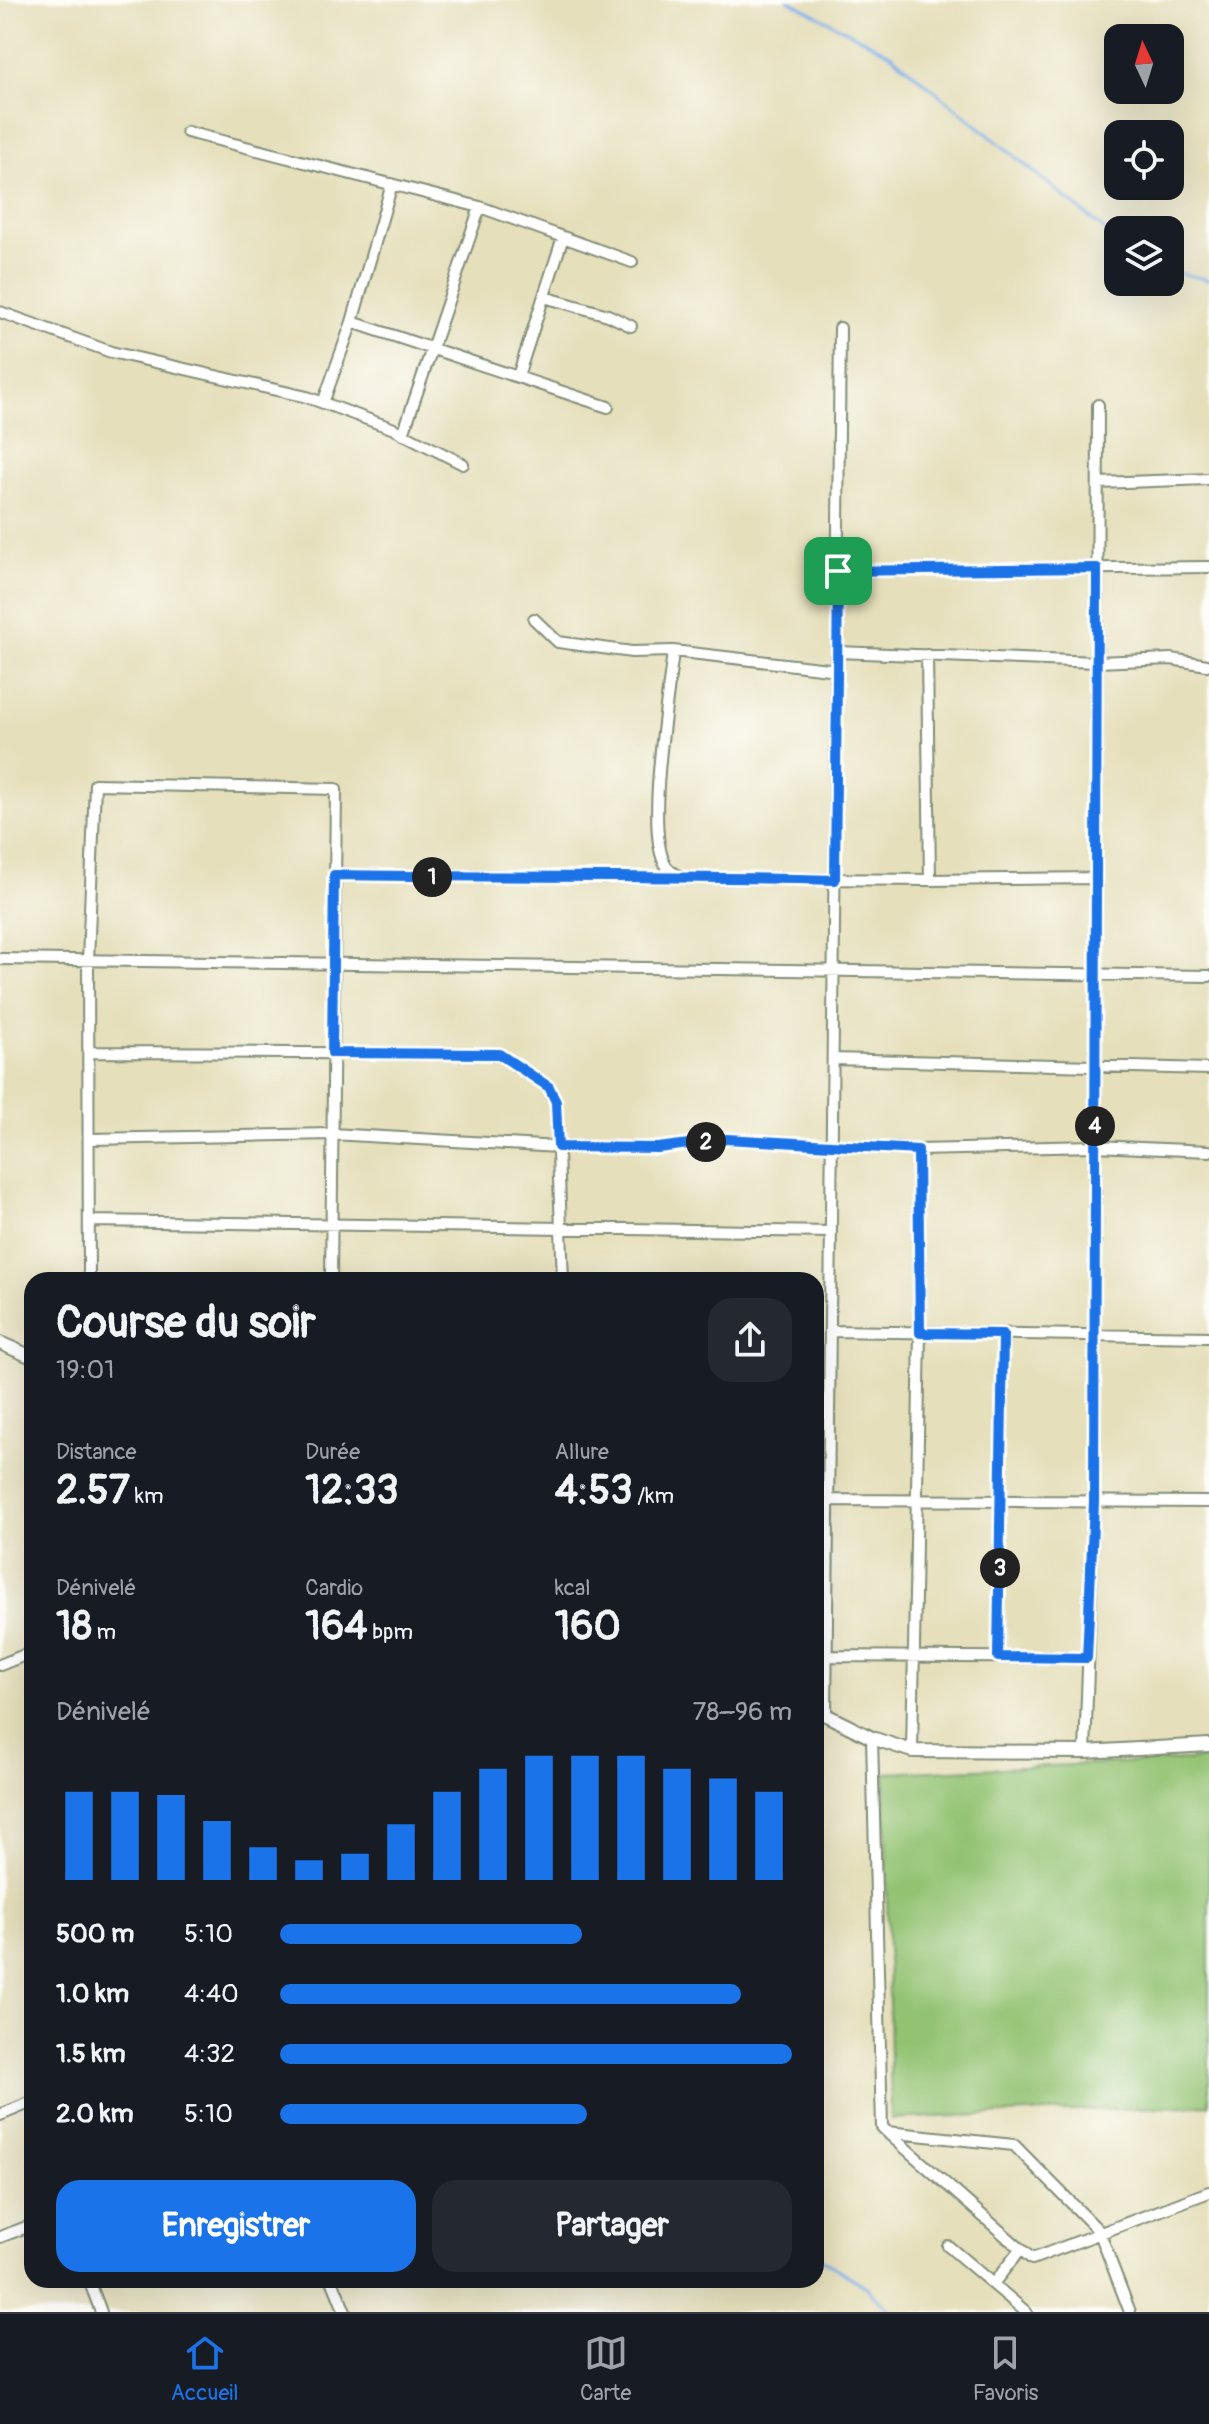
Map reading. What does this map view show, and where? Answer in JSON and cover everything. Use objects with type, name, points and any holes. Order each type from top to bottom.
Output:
[{"type":"street","points":[[187,132],[480,207],[632,262]]},
{"type":"street","points":[[323,403],[352,322],[392,184]]},
{"type":"street","points":[[403,434],[435,348],[480,207]]},
{"type":"street","points":[[518,376],[563,237]]},
{"type":"street","points":[[544,297],[608,315],[631,326]]},
{"type":"street","points":[[0,312],[111,352],[323,403],[403,434],[463,464]]},
{"type":"street","points":[[352,322],[608,407]]},
{"type":"street","points":[[824,1684],[827,1656],[840,328]]},
{"type":"street","points":[[1085,1752],[1094,1502],[1098,405]]},
{"type":"street","points":[[1098,483],[1209,479]]},
{"type":"street","points":[[838,571],[1209,567]]},
{"type":"street","points":[[534,619],[558,642],[632,652],[673,651],[837,670]]},
{"type":"street","points":[[673,651],[661,770],[659,841],[666,866],[677,875]]},
{"type":"street","points":[[837,652],[1097,662],[1171,659],[1207,665]]},
{"type":"street","points":[[927,655],[930,880]]},
{"type":"street","points":[[89,1272],[88,961],[95,784],[336,789],[331,1272]]},
{"type":"street","points":[[334,875],[569,879],[677,875],[835,880],[1096,878]]},
{"type":"street","points":[[0,959],[1209,976]]},
{"type":"street","points":[[90,1052],[499,1054],[549,1087],[556,1102],[563,1272]]},
{"type":"street","points":[[833,1059],[1209,1069]]},
{"type":"street","points":[[91,1139],[332,1134],[558,1147],[658,1148],[727,1139],[918,1150],[1095,1146],[1209,1151]]},
{"type":"street","points":[[912,1751],[920,1333],[918,1150]]},
{"type":"street","points":[[90,1221],[831,1232]]},
{"type":"street","points":[[830,1331],[1209,1337]]},
{"type":"street","points":[[998,1657],[1003,1334]]},
{"type":"street","points":[[0,1343],[24,1354]]},
{"type":"street","points":[[824,1429],[829,1429]]},
{"type":"street","points":[[828,1500],[1209,1502]]},
{"type":"street","points":[[0,1665],[24,1655]]},
{"type":"street","points":[[827,1656],[1087,1658]]},
{"type":"street","points":[[824,1714],[872,1738],[912,1751],[1085,1752],[1209,1745]]},
{"type":"street","points":[[872,1738],[882,2127],[1032,2259],[1099,2231],[1209,2192]]},
{"type":"street","points":[[0,2115],[24,2105]]},
{"type":"street","points":[[887,2132],[1014,2145],[1099,2231],[1130,2312]]},
{"type":"street","points":[[0,2237],[24,2228]]},
{"type":"street","points":[[948,2246],[1026,2312]]},
{"type":"street","points":[[993,2284],[1020,2250]]},
{"type":"street","points":[[92,2288],[101,2312]]},
{"type":"street","points":[[335,2288],[345,2312]]},
{"type":"green space","points":[[1209,1759],[1209,2105],[891,2119],[885,1773]]},
{"type":"waterway","points":[[788,0],[889,53],[1104,230]]},
{"type":"waterway","points":[[1184,274],[1209,280]]},
{"type":"waterway","points":[[824,2261],[865,2286],[891,2312]]},
{"type":"route","points":[[1097,568],[1094,1502],[1087,1658],[998,1657],[1003,1334],[920,1333],[918,1150],[727,1139],[658,1148],[558,1147],[556,1102],[549,1087],[525,1068],[499,1054],[332,1053],[334,875],[569,879],[677,875],[835,880],[838,571],[1097,568]]}]
